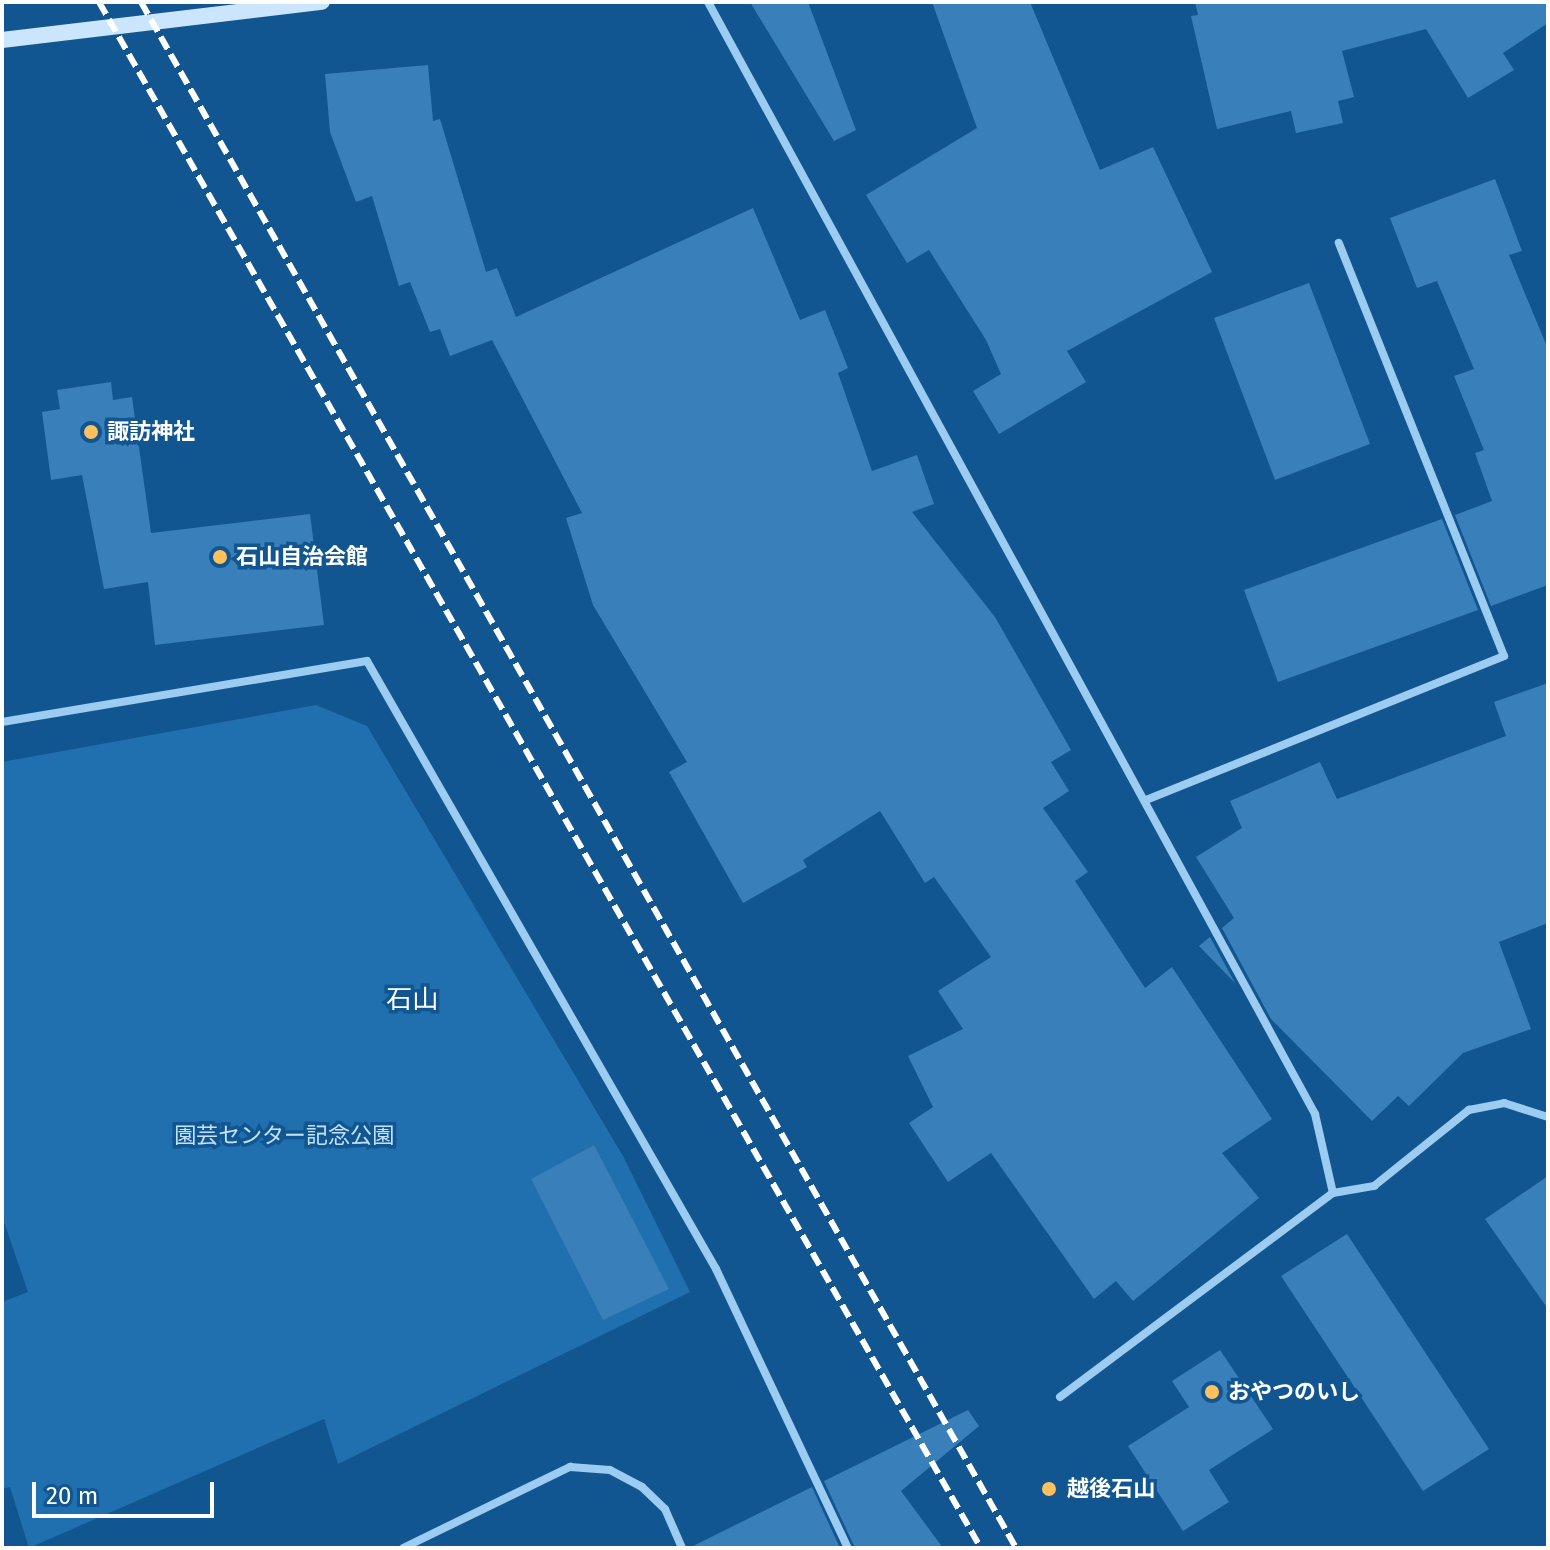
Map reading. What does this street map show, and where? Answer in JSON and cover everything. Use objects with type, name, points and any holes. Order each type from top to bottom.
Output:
[{"type":"main road","points":[[2,40],[279,4],[322,2]]},
{"type":"street","points":[[708,2],[1315,1114],[1333,1193]]},
{"type":"street","points":[[1146,800],[1504,656],[1339,243]]},
{"type":"street","points":[[2,722],[367,661],[716,1269],[848,1548]]},
{"type":"street","points":[[1060,1397],[1333,1193],[1374,1186],[1469,1110],[1504,1103],[1548,1117]]},
{"type":"street","points":[[403,1548],[570,1467],[610,1470],[642,1487],[665,1509],[682,1548]]},
{"type":"green space","name":"園芸センター記念公園","points":[[316,705],[367,726],[623,1156],[690,1292],[338,1464],[324,1419],[29,1548],[10,1487],[2,1489],[2,1302],[28,1292],[2,1216],[2,762]]},
{"type":"building","points":[[750,2],[808,2],[856,130],[834,141]]},
{"type":"building","points":[[932,2],[1030,2],[1100,170],[1153,147],[1212,272],[1067,351],[1086,382],[999,434],[973,391],[1001,374],[986,340],[929,250],[907,263],[866,195],[977,128]]},
{"type":"building","points":[[1195,2],[1548,2],[1548,23],[1503,53],[1514,70],[1468,98],[1426,29],[1342,51],[1354,97],[1338,101],[1343,123],[1296,133],[1291,111],[1217,129],[1191,16],[1198,15]]},
{"type":"building","points":[[428,65],[433,121],[440,119],[486,272],[497,268],[516,317],[753,208],[800,320],[825,310],[848,368],[838,373],[872,471],[917,455],[934,504],[912,512],[995,617],[1071,750],[1051,762],[1069,791],[1043,808],[1088,872],[1075,881],[1145,988],[1172,967],[1272,1119],[1222,1153],[1259,1198],[1133,1301],[1116,1281],[1094,1299],[991,1153],[948,1182],[909,1123],[933,1107],[908,1056],[963,1029],[938,991],[991,957],[934,877],[925,883],[880,811],[803,860],[807,867],[743,903],[669,772],[687,762],[593,605],[566,518],[582,513],[492,340],[450,356],[440,329],[430,332],[410,282],[399,286],[372,196],[356,202],[330,132],[325,74]]},
{"type":"building","points":[[1495,179],[1522,251],[1509,255],[1548,349],[1548,585],[1491,606],[1455,515],[1492,501],[1475,453],[1484,450],[1454,376],[1474,369],[1437,281],[1417,288],[1390,218]]},
{"type":"building","points":[[1309,283],[1370,444],[1275,480],[1214,318]]},
{"type":"building","points":[[111,382],[113,400],[132,397],[151,533],[310,514],[324,625],[155,645],[148,582],[104,589],[82,475],[51,480],[42,412],[60,409],[57,390]]},
{"type":"building","points":[[1442,519],[1478,610],[1278,682],[1244,590]]},
{"type":"building","points":[[1548,683],[1548,923],[1499,942],[1531,1029],[1463,1053],[1409,1106],[1398,1096],[1372,1121],[1271,1019],[1222,928],[1234,918],[1196,857],[1242,828],[1230,801],[1320,762],[1337,799],[1506,736],[1494,702]]},
{"type":"building","points":[[1210,937],[1235,983],[1199,946]]},
{"type":"building","points":[[594,1145],[669,1289],[603,1320],[531,1179]]},
{"type":"building","points":[[1548,1176],[1548,1309],[1485,1219]]},
{"type":"building","points":[[1347,1234],[1489,1449],[1423,1491],[1281,1276]]},
{"type":"building","points":[[1220,1350],[1273,1429],[1209,1470],[1229,1502],[1183,1531],[1128,1446],[1189,1407],[1172,1381]]},
{"type":"building","points":[[968,1410],[979,1426],[901,1491],[943,1548],[855,1548],[824,1481]]},
{"type":"building","points":[[812,1487],[840,1548],[689,1548]]},
{"type":"railway","points":[[99,2],[981,1548]]},
{"type":"railway","points":[[141,2],[1016,1548]]},
{"type":"place","name":"諏訪神社","points":[[91,432]]},
{"type":"place","name":"石山自治会館","points":[[220,557]]},
{"type":"place","name":"おやつのいし","points":[[1212,1392]]},
{"type":"place","name":"越後石山","points":[[1049,1489]]},
{"type":"district","name":"石山","points":[[412,1000]]}]
